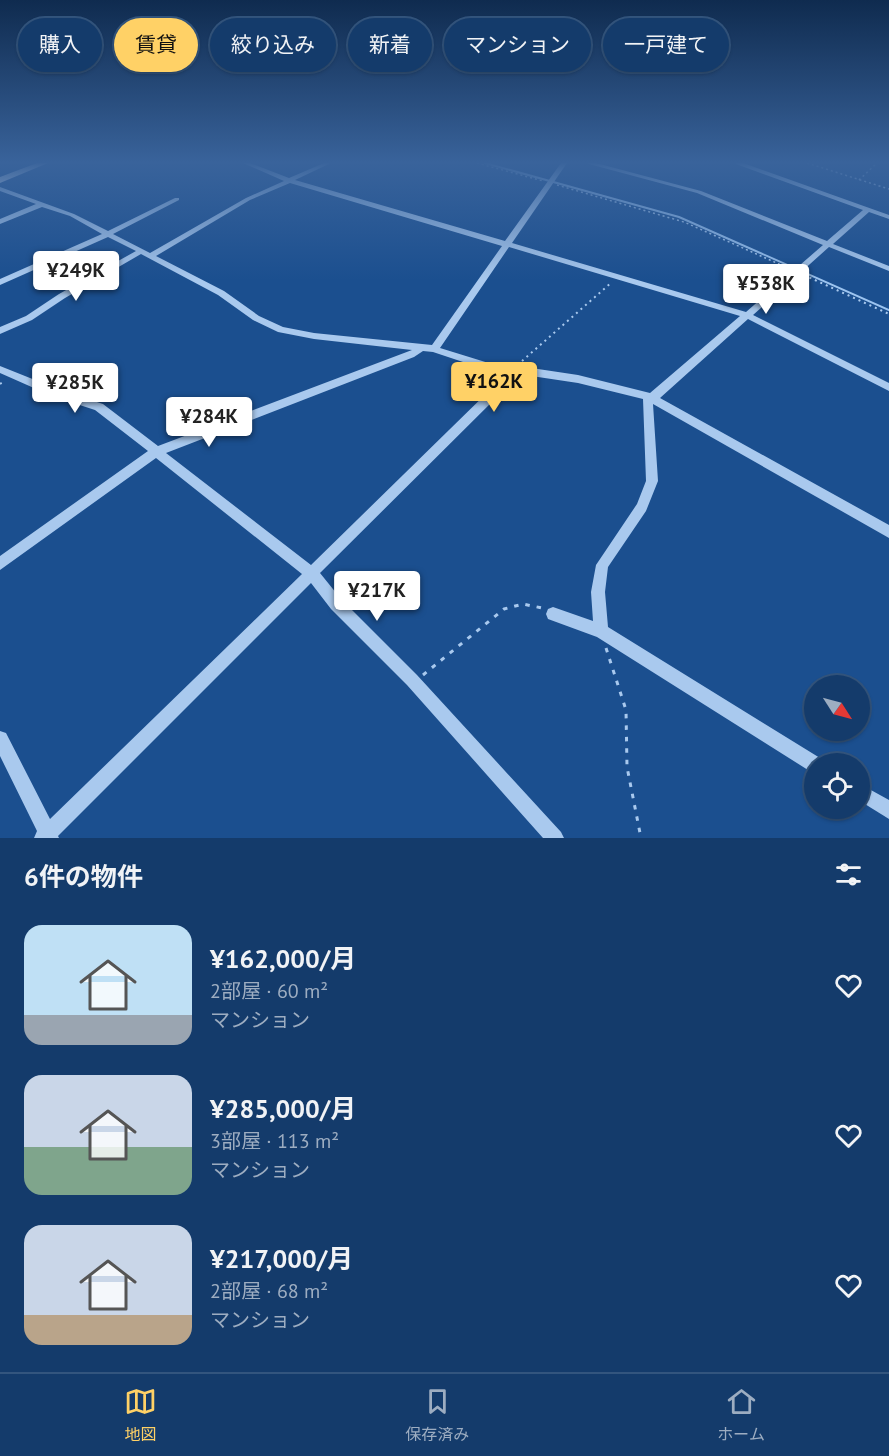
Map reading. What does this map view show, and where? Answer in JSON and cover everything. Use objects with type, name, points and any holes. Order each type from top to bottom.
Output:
[{"type":"street","points":[[37,202],[72,215],[221,292],[256,318],[281,330],[314,336],[434,349],[508,373],[518,370],[578,379],[650,397],[889,532]]},
{"type":"street","points":[[0,282],[108,234],[171,202]]},
{"type":"street","points":[[0,331],[29,318],[62,296],[243,202]]},
{"type":"street","points":[[365,202],[747,315],[889,387]]},
{"type":"street","points":[[434,349],[536,202]]},
{"type":"street","points":[[724,202],[889,269]]},
{"type":"street","points":[[845,202],[888,215]]},
{"type":"street","points":[[0,222],[42,204]]},
{"type":"street","points":[[601,631],[598,592],[602,565],[642,507],[652,481],[647,400],[656,395],[867,210]]},
{"type":"street","points":[[0,564],[156,452],[411,356],[421,348]]},
{"type":"street","points":[[0,369],[56,393],[99,407],[312,574],[336,604],[412,680],[555,838]]},
{"type":"street","points":[[0,739],[47,837],[499,388],[508,373]]},
{"type":"street","points":[[553,614],[601,631],[804,758]]},
{"type":"street","points":[[870,798],[889,810]]},
{"type":"path","points":[[621,202],[673,218],[889,314]]},
{"type":"path","points":[[508,373],[617,276]]},
{"type":"path","points":[[412,680],[424,674],[504,609],[524,604],[538,606],[553,614]]},
{"type":"path","points":[[601,631],[626,710],[627,767],[641,838]]},
{"type":"waterway","points":[[625,202],[679,217],[889,310]]}]
